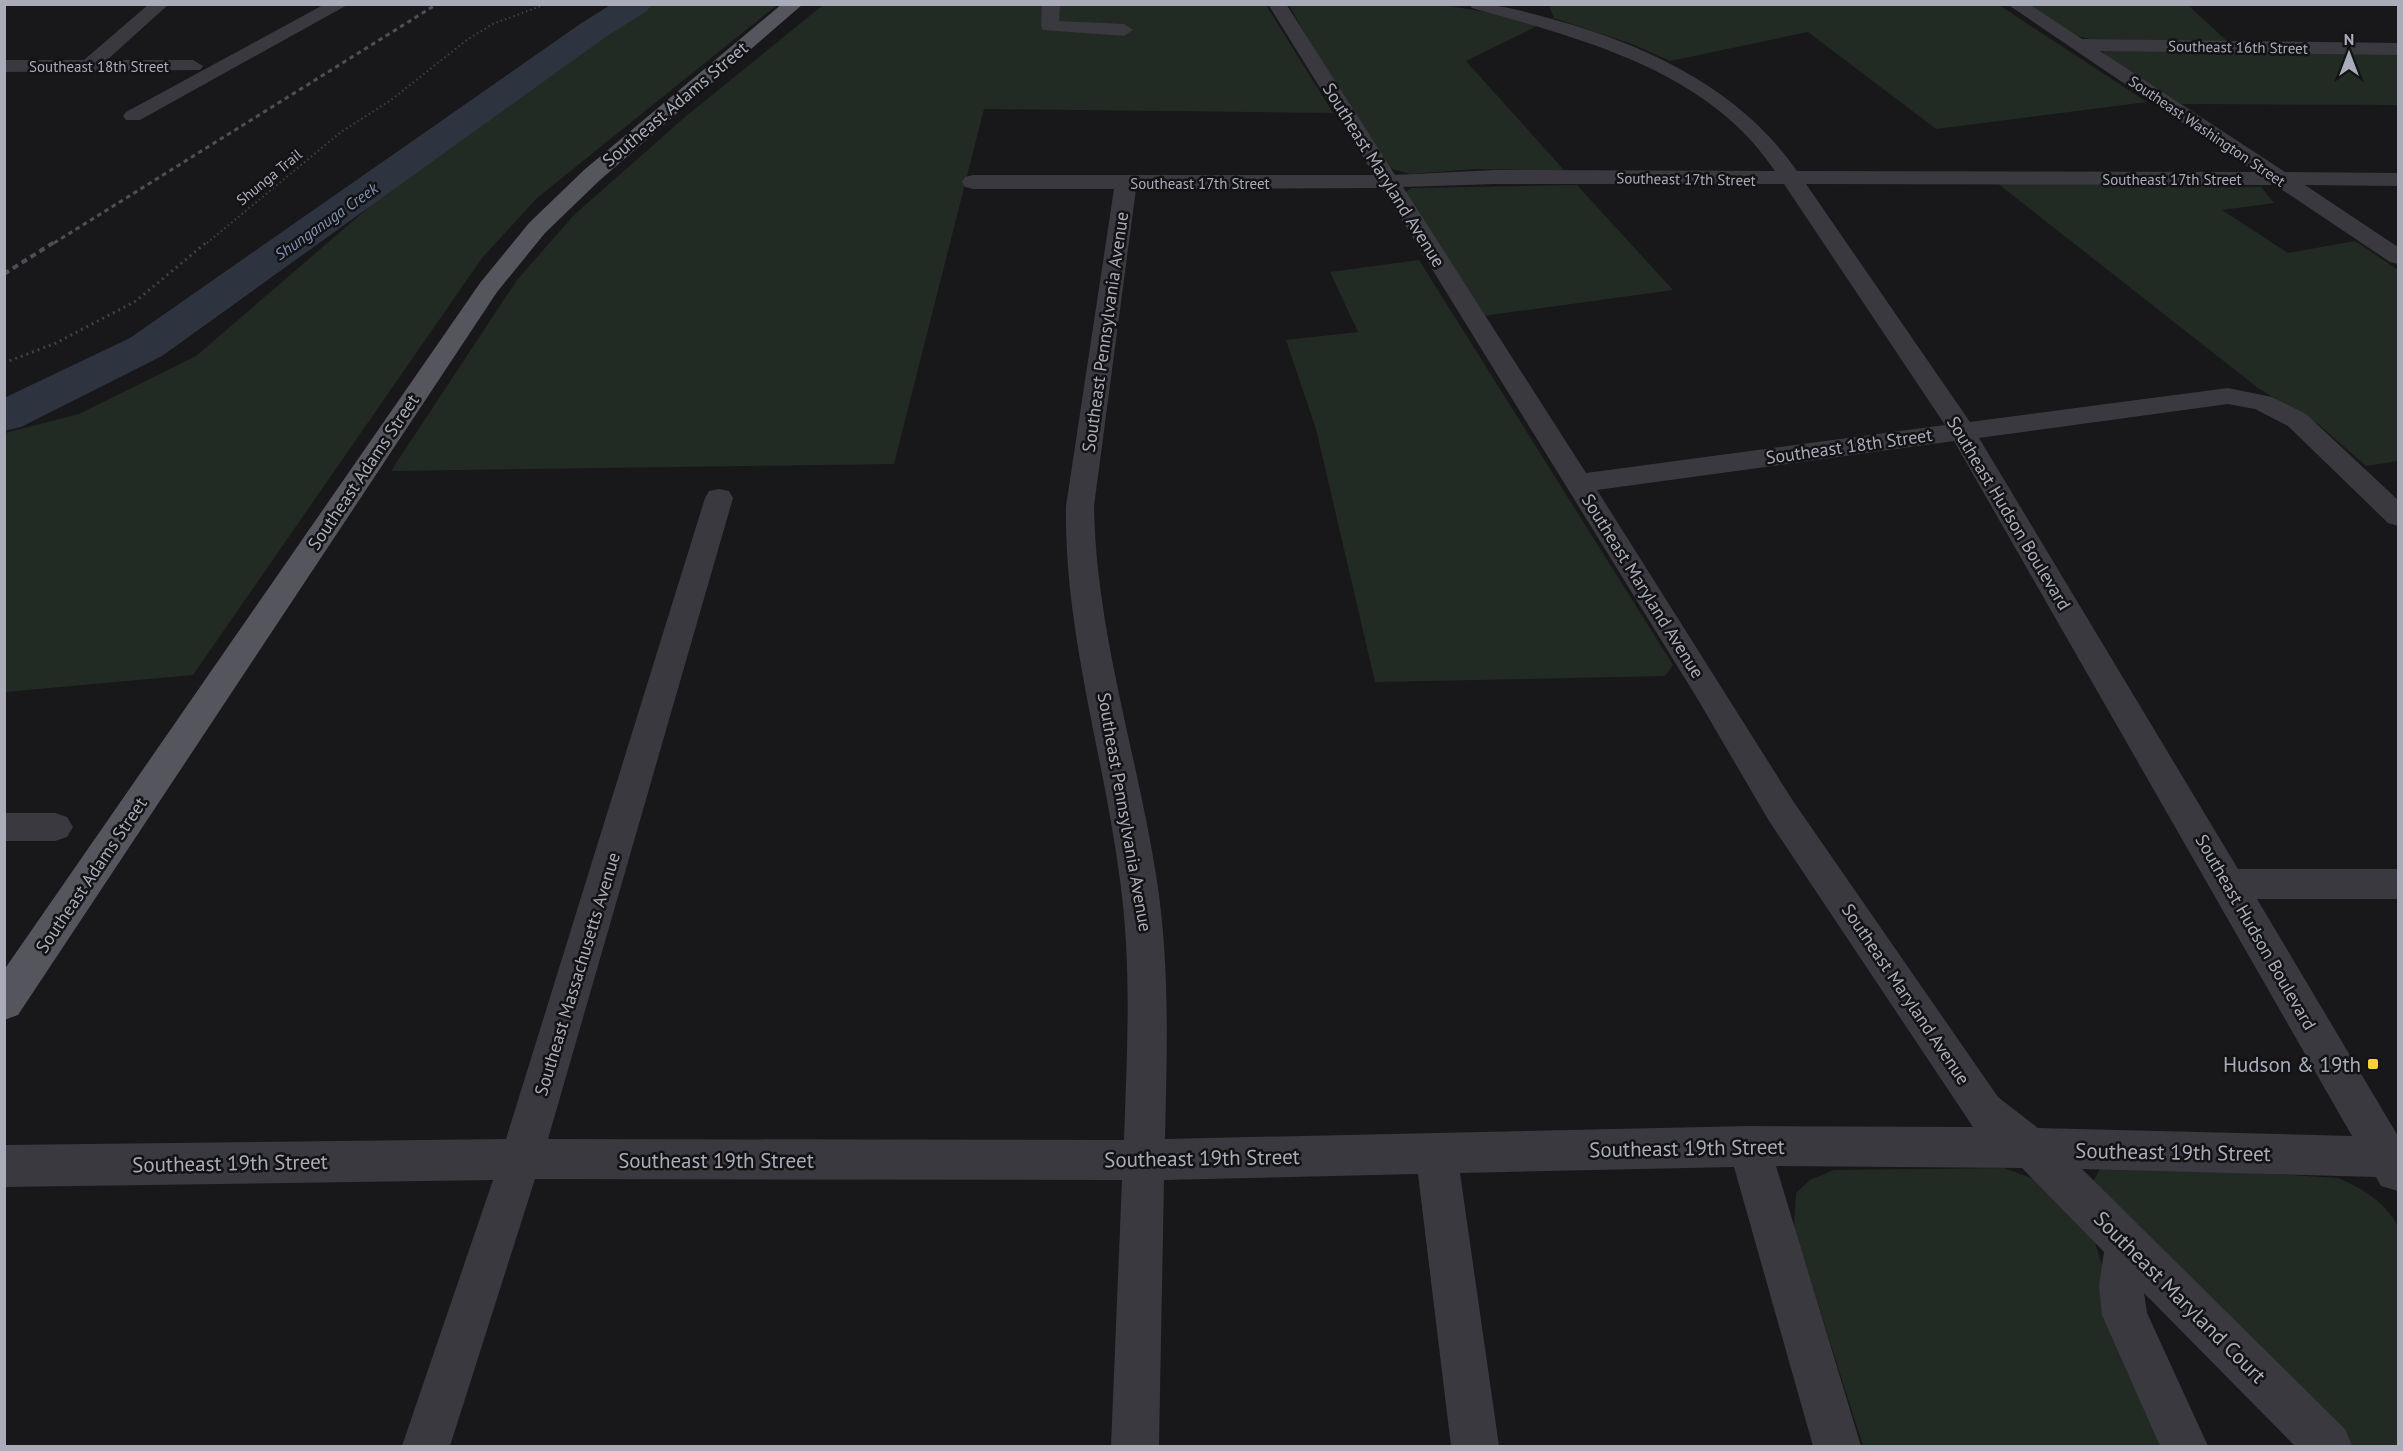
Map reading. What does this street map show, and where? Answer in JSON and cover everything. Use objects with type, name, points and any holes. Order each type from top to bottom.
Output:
[{"type":"main road","name":"Southeast Adams Street","points":[[4,1003],[488,288],[516,253],[592,175],[794,4]]},
{"type":"street","points":[[89,66],[160,4]]},
{"type":"street","points":[[133,116],[263,45],[291,26],[340,4]]},
{"type":"street","points":[[1051,4],[1050,26],[1124,30]]},
{"type":"street","name":"Southeast Maryland Avenue","points":[[1277,4],[1781,811],[1984,1111],[2031,1148]]},
{"type":"street","name":"Southeast Hudson Boulevard","points":[[1478,4],[1545,14],[1617,45],[1680,75],[1755,131],[1792,179],[1962,431],[2395,1163]]},
{"type":"street","name":"Southeast Washington Street","points":[[2016,4],[2398,257]]},
{"type":"street","name":"Southeast 16th Street","points":[[2077,45],[2398,48]]},
{"type":"street","name":"Southeast 18th Street","points":[[4,66],[193,66]]},
{"type":"street","points":[[13,85],[37,66]]},
{"type":"street","name":"Southeast 17th Street","points":[[973,182],[1388,182],[1494,177],[2398,179]]},
{"type":"street","name":"Southeast Pennsylvania Avenue","points":[[1126,183],[1080,506],[1080,550],[1139,874],[1148,949],[1149,992],[1135,1446]]},
{"type":"street","name":"Southeast 18th Street","points":[[1578,483],[2228,396],[2263,403],[2297,420],[2398,516]]},
{"type":"street","name":"Southeast Massachusetts Avenue","points":[[426,1446],[521,1160],[719,498]]},
{"type":"street","points":[[4,827],[55,826]]},
{"type":"street","points":[[2228,884],[2398,884]]},
{"type":"street","points":[[1749,1146],[1837,1446]]},
{"type":"street","name":"Southeast 19th Street","points":[[4,1166],[521,1160],[1144,1160],[1749,1146],[2031,1148],[2395,1163]]},
{"type":"street","name":"Southeast Maryland Court","points":[[2031,1148],[2328,1446]]},
{"type":"street","points":[[1436,1154],[1475,1446]]},
{"type":"street","points":[[2127,1244],[2121,1286],[2125,1315],[2184,1446]]},
{"type":"path","name":"Shunga Trail","points":[[4,363],[56,343],[136,301],[341,132],[391,100],[468,39],[493,24],[546,4]]},
{"type":"shaded area","points":[[650,5],[777,5],[537,198],[482,258],[193,675],[5,692],[5,433],[79,414],[196,356],[389,190],[466,131]]},
{"type":"shaded area","points":[[823,5],[1266,5],[1333,113],[984,109],[894,464],[391,471],[517,280],[574,215],[685,117]]},
{"type":"shaded area","points":[[1289,5],[1442,5],[1493,13],[1537,26],[1466,61],[1565,171],[1476,169],[1410,174],[1376,164]]},
{"type":"shaded area","points":[[1549,5],[1999,5],[2147,102],[1936,129],[1808,32],[1670,61],[1632,44],[1554,18]]},
{"type":"shaded area","points":[[2028,5],[2188,5],[2228,42],[2090,39],[2077,36]]},
{"type":"shaded area","points":[[2118,48],[2398,53],[2398,105],[2181,104],[2104,54],[2103,50]]},
{"type":"shaded area","points":[[1997,183],[2261,187],[2274,203],[2222,210],[2288,253],[2355,241],[2398,270],[2398,461],[2366,466],[2318,424],[2258,388]]},
{"type":"shaded area","points":[[1577,185],[1673,290],[1483,316],[1405,192],[1412,188]]},
{"type":"shaded area","points":[[1419,260],[1673,665],[1665,676],[1375,682],[1316,429],[1286,340],[1358,332],[1330,272]]},
{"type":"shaded area","points":[[2127,1165],[2338,1178],[2364,1191],[2386,1210],[2398,1226],[2398,1446],[2351,1446],[2107,1204],[2092,1183],[2100,1169]]},
{"type":"shaded area","points":[[2004,1168],[2037,1180],[2094,1240],[2120,1320],[2173,1446],[1863,1446],[1794,1228],[1796,1193],[1810,1180],[1834,1170]]},
{"type":"waterway","name":"Shunganuga Creek","points":[[4,417],[146,347],[595,29],[636,4]]},
{"type":"railway","points":[[54,243],[437,4]]},
{"type":"railway","points":[[4,274],[56,241]]},
{"type":"place","name":"Hudson & 19th","points":[[2373,1064]]}]
